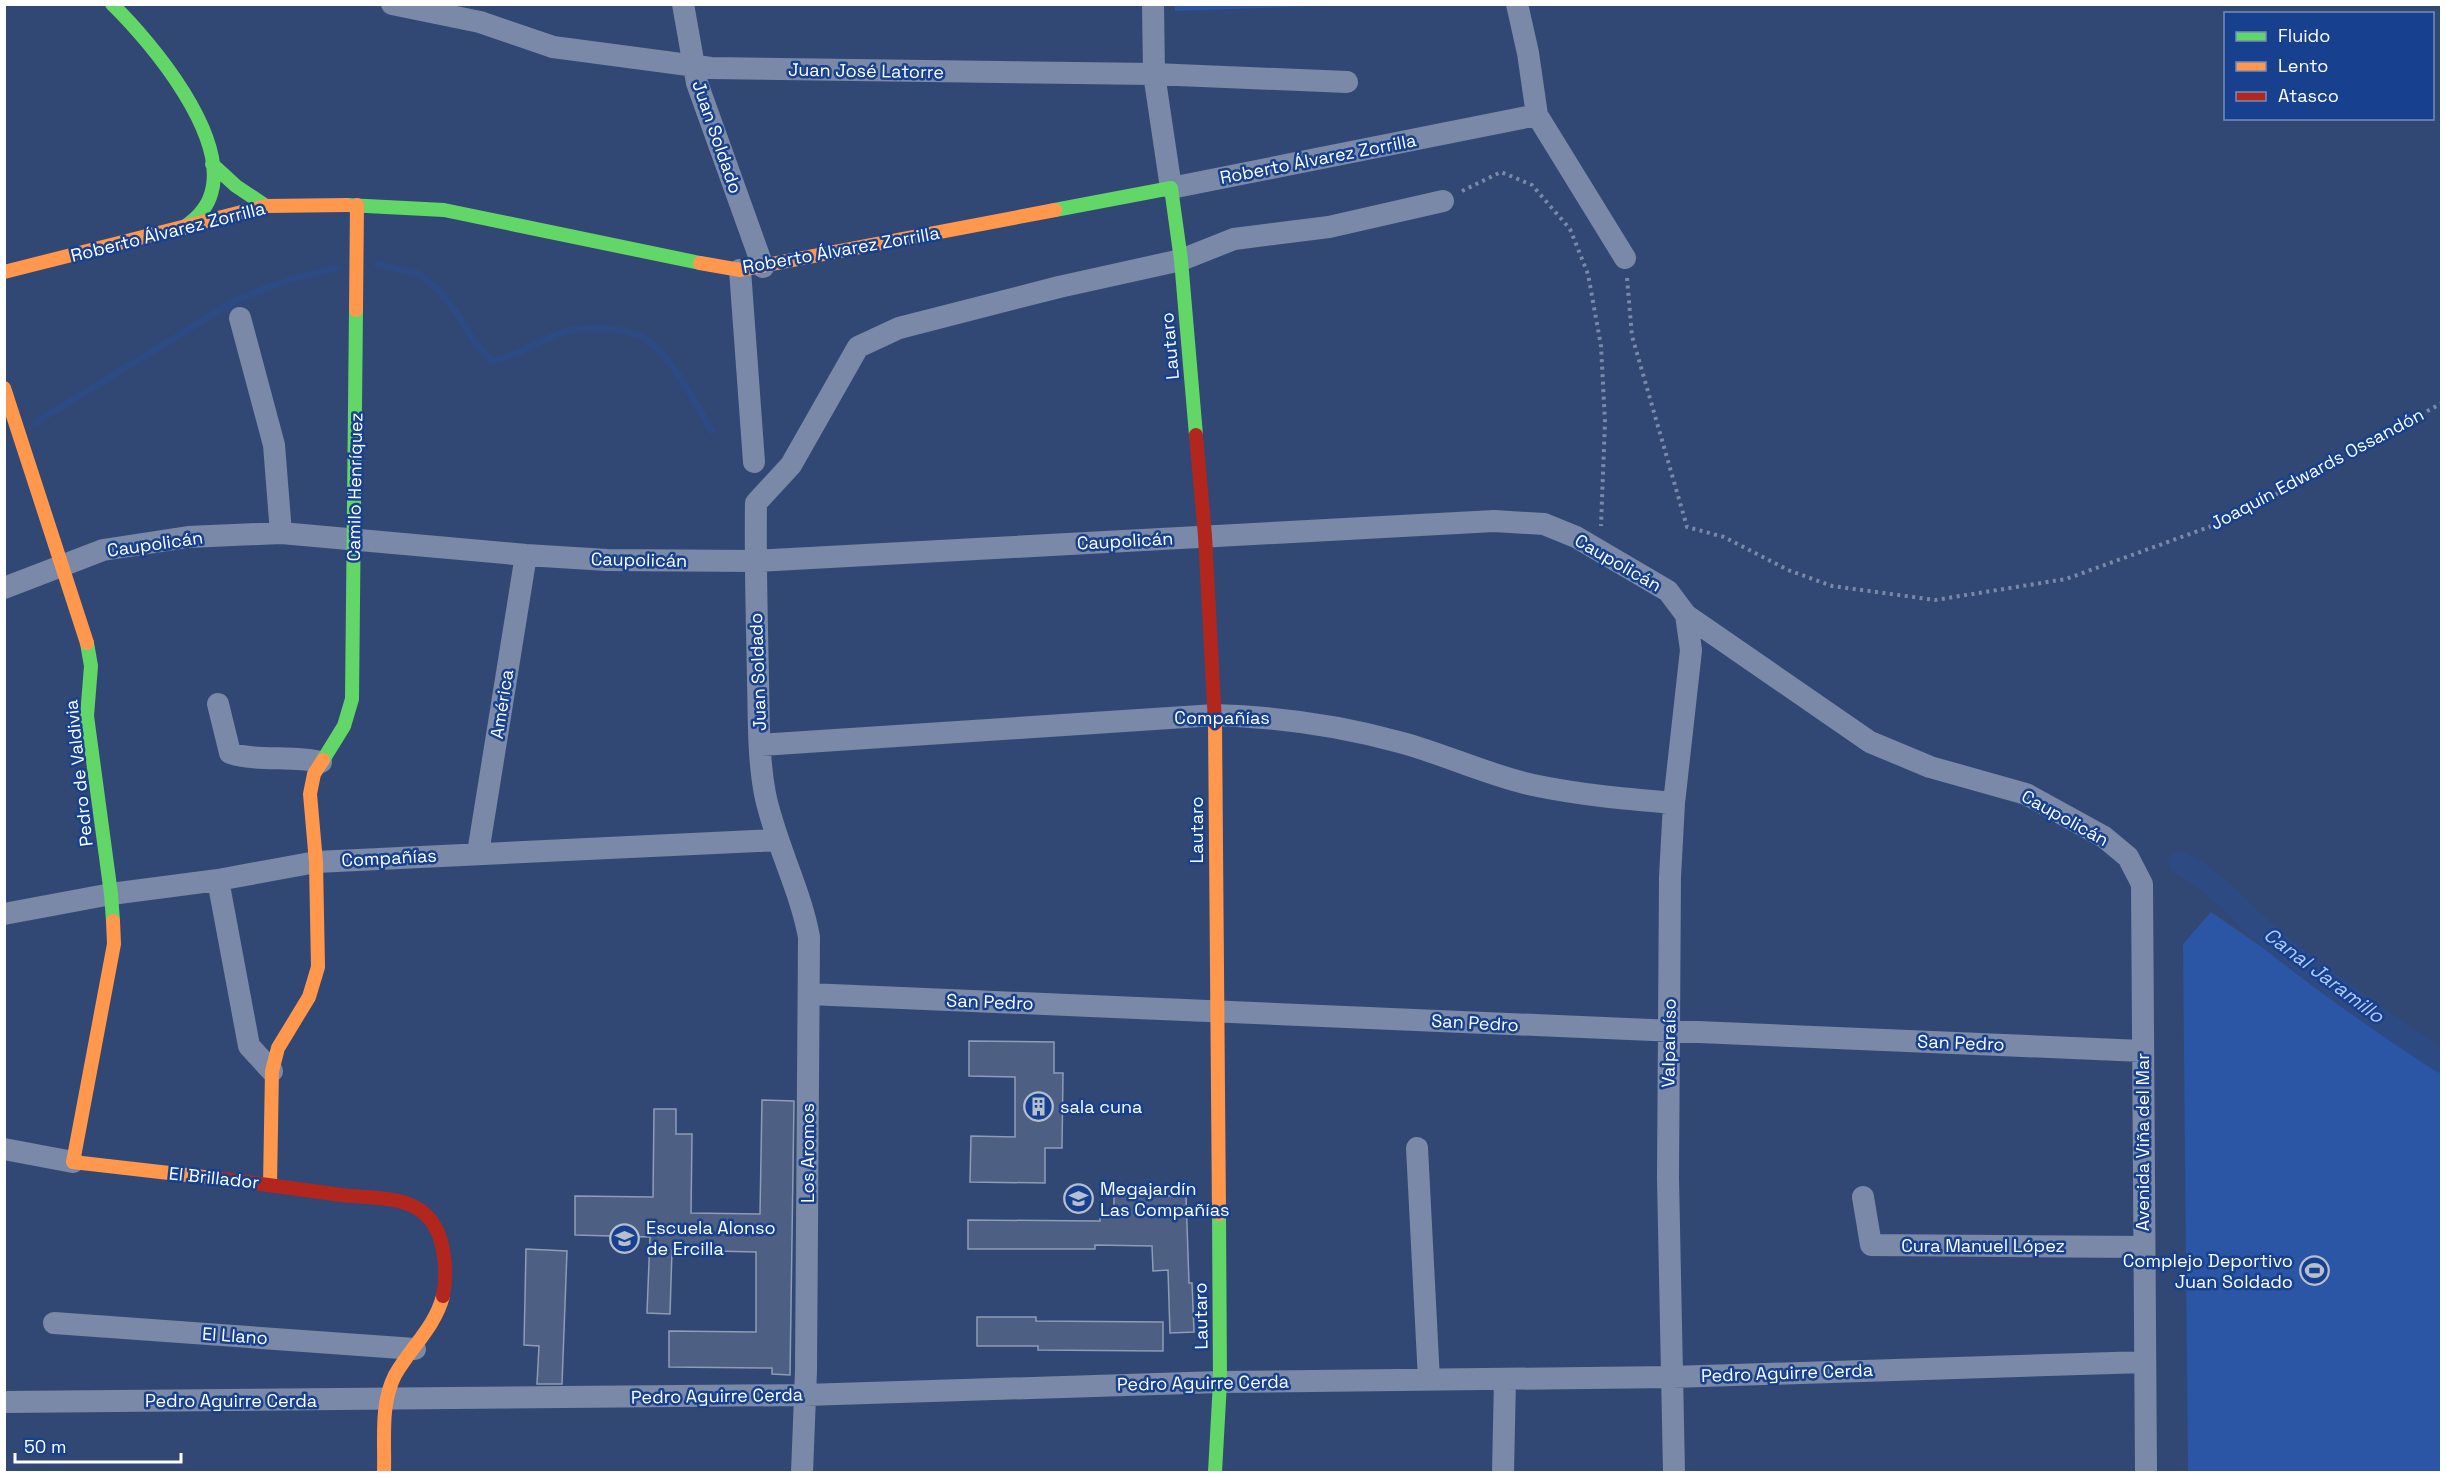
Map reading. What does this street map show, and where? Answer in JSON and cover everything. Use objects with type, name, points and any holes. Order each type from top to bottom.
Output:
[{"type":"street","points":[[112,4],[143,36],[178,85],[196,116],[206,141],[212,164],[211,193],[207,203],[195,219],[183,228]]},
{"type":"street","name":"Juan José Latorre","points":[[392,4],[480,22],[552,47],[711,68],[1154,74],[1347,82]]},
{"type":"street","name":"Juan Soldado","points":[[683,4],[693,66],[763,267]]},
{"type":"street","points":[[1153,4],[1154,74],[1171,188]]},
{"type":"street","points":[[1517,4],[1528,53],[1537,115],[1625,258]]},
{"type":"street","name":"Roberto Álvarez Zorrilla","points":[[4,272],[266,206],[357,205],[444,210],[740,270],[1537,115]]},
{"type":"street","points":[[212,164],[236,186],[266,206]]},
{"type":"street","name":"Lautaro","points":[[1171,188],[1180,260],[1205,536],[1215,715],[1220,1382],[1215,1473]]},
{"type":"street","points":[[1180,260],[1234,239],[1329,227],[1443,201]]},
{"type":"street","name":"Camilo Henríquez","points":[[270,1184],[272,1071],[278,1048],[309,997],[318,968],[316,862],[310,794],[314,774],[344,726],[352,699],[357,205]]},
{"type":"street","name":"Juan Soldado","points":[[777,840],[765,792],[760,745],[755,561],[756,503],[790,465],[858,347],[899,328],[1059,287],[1180,260]]},
{"type":"street","points":[[740,270],[754,462]]},
{"type":"street","points":[[240,318],[274,445],[281,533]]},
{"type":"street","name":"Pedro de Valdivia","points":[[4,388],[91,666],[87,716],[111,894],[114,944],[73,1162]]},
{"type":"street","name":"Caupolicán","points":[[4,588],[103,550],[188,537],[281,533],[607,560],[755,561],[1494,521],[1544,524],[1600,549],[1668,591],[1686,615],[1870,742],[1930,767],[2026,794],[2104,837],[2128,857],[2142,884]]},
{"type":"street","name":"América","points":[[478,853],[526,555]]},
{"type":"street","name":"Valparaíso","points":[[1674,1473],[1668,1178],[1670,877],[1674,803],[1691,651],[1686,615]]},
{"type":"street","points":[[218,704],[230,753],[244,757],[302,757],[321,762]]},
{"type":"street","name":"Compañías","points":[[760,745],[1215,715],[1281,719],[1336,727],[1401,742],[1533,785],[1575,793],[1674,803]]},
{"type":"street","name":"Compañías","points":[[4,914],[111,894],[218,880],[316,862],[777,840]]},
{"type":"street","name":"Los Aromos","points":[[777,840],[804,911],[808,937],[805,1395],[802,1473]]},
{"type":"street","points":[[218,880],[249,1046],[272,1071]]},
{"type":"street","name":"Avenida Viña del Mar","points":[[2142,884],[2146,1473]]},
{"type":"street","name":"San Pedro","points":[[809,994],[2142,1051]]},
{"type":"street","points":[[1417,1148],[1429,1380]]},
{"type":"street","name":"El Brillador","points":[[4,1149],[73,1162],[270,1184],[401,1203],[423,1211],[435,1226],[443,1249],[444,1296],[434,1322],[415,1349]]},
{"type":"street","name":"Cura Manuel López","points":[[1863,1197],[1871,1245],[2144,1247]]},
{"type":"street","name":"El Llano","points":[[54,1323],[415,1349]]},
{"type":"street","points":[[384,1473],[387,1400],[395,1376],[415,1349]]},
{"type":"street","name":"Pedro Aguirre Cerda","points":[[4,1402],[805,1395],[1220,1382],[1672,1377],[2145,1362]]},
{"type":"street","points":[[1503,1473],[1504,1379]]},
{"type":"path","points":[[1443,201],[1501,172],[1532,185],[1570,229],[1588,274],[1601,346],[1605,422],[1600,549]]},
{"type":"path","name":"Joaquín Edwards Ossandón","points":[[1625,258],[1632,336],[1687,527],[1724,537],[1788,570],[1832,586],[1935,600],[2066,579],[2231,519],[2442,403]]},
{"type":"shaded area","points":[[1175,4],[1346,5],[1175,11]]},
{"type":"shaded area","name":"Complejo Deportivo Juan Soldado","points":[[2211,912],[2441,1070],[2441,1472],[2188,1472],[2183,944]]},
{"type":"building","name":"sala cuna","points":[[969,1041],[1054,1042],[1054,1073],[1063,1073],[1062,1148],[1045,1148],[1045,1183],[970,1182],[971,1136],[1015,1137],[1015,1077],[969,1076]]},
{"type":"building","points":[[762,1100],[794,1101],[790,1375],[772,1374],[772,1368],[669,1367],[669,1331],[756,1332],[756,1252],[672,1250],[670,1314],[647,1313],[650,1237],[575,1235],[575,1196],[653,1197],[654,1109],[676,1109],[676,1134],[692,1134],[691,1213],[760,1214]]},
{"type":"building","points":[[1114,1195],[1186,1196],[1189,1283],[1192,1283],[1194,1332],[1170,1333],[1168,1270],[1153,1271],[1152,1246],[1095,1245],[1095,1249],[968,1249],[968,1220],[1100,1221],[1100,1216],[1114,1215]]},
{"type":"building","points":[[526,1249],[567,1251],[562,1384],[537,1384],[539,1346],[524,1345]]},
{"type":"building","points":[[977,1317],[1036,1317],[1036,1321],[1163,1322],[1163,1351],[1038,1350],[1038,1346],[977,1346]]},
{"type":"waterway","points":[[377,264],[419,274],[440,291],[475,343],[492,361],[513,355],[573,330],[612,329],[642,337],[659,350],[668,361],[712,431]]},
{"type":"waterway","points":[[35,423],[238,299],[292,279],[337,268]]},
{"type":"waterway","name":"Canal Jaramillo","points":[[2181,863],[2207,880],[2296,959],[2442,1061]]},
{"type":"traffic: fast","points":[[112,4],[166,66],[199,120],[209,147],[214,173],[210,197],[202,211],[183,228]]},
{"type":"traffic: fast","points":[[212,164],[236,186],[266,206]]},
{"type":"traffic: fast","points":[[1055,210],[1171,188],[1181,260],[1196,435]]},
{"type":"traffic: fast","points":[[347,205],[444,210],[700,263]]},
{"type":"traffic: fast","points":[[323,760],[344,726],[352,699],[356,310]]},
{"type":"traffic: fast","points":[[87,643],[91,666],[87,716],[113,921]]},
{"type":"traffic: fast","points":[[1215,1472],[1220,1382],[1219,1214]]},
{"type":"traffic: slow","points":[[4,272],[266,206],[347,205]]},
{"type":"traffic: slow","points":[[356,310],[357,205]]},
{"type":"traffic: slow","points":[[700,263],[740,270],[1055,210]]},
{"type":"traffic: slow","points":[[4,388],[87,643]]},
{"type":"traffic: slow","points":[[1215,723],[1219,1214]]},
{"type":"traffic: slow","points":[[270,1184],[272,1071],[278,1048],[309,997],[318,967],[316,862],[310,794],[314,774],[323,760]]},
{"type":"traffic: slow","points":[[113,921],[114,944],[73,1162],[213,1178]]},
{"type":"traffic: slow","points":[[384,1472],[384,1422],[390,1386],[401,1365],[434,1317],[443,1296]]},
{"type":"traffic: jam","points":[[1196,435],[1205,536],[1215,723]]},
{"type":"traffic: jam","points":[[213,1178],[341,1195],[385,1198],[407,1203],[425,1214],[432,1222],[441,1241],[445,1263],[443,1296]]},
{"type":"place","name":"sala cuna","points":[[1039,1107]]},
{"type":"place","name":"Megajardín Las Compañías","points":[[1079,1199]]},
{"type":"place","name":"Escuela Alonso de Ercilla","points":[[625,1238]]},
{"type":"place","name":"Complejo Deportivo Juan Soldado","points":[[2314,1271]]}]
